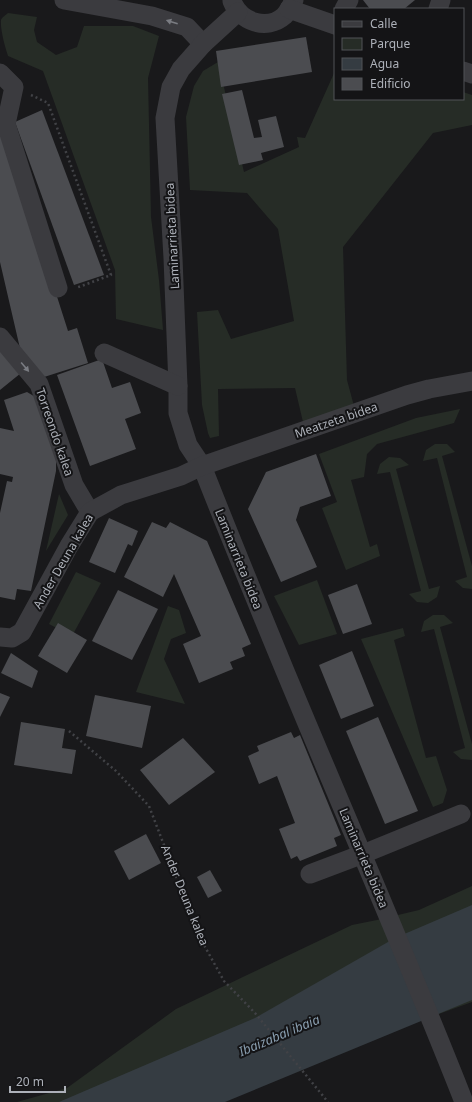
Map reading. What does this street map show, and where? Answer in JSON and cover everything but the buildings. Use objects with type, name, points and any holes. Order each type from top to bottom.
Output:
[{"type":"street","points":[[65,0],[152,16],[187,27],[203,44]]},
{"type":"street","points":[[235,6],[246,18],[255,22],[264,23],[283,17],[292,5],[334,25]]},
{"type":"street","name":"Laminarrieta bidea","points":[[235,6],[180,70],[171,87],[165,118],[173,258],[178,413],[188,445],[202,466],[284,670],[363,854],[464,1102]]},
{"type":"street","points":[[0,73],[14,87],[6,124],[67,288]]},
{"type":"street","name":"Torreondo kalea","points":[[0,337],[39,384],[74,485],[90,512]]},
{"type":"street","points":[[104,353],[178,386]]},
{"type":"street","name":"Meatzeta bidea","points":[[202,466],[407,395],[429,389],[472,381]]},
{"type":"street","name":"Ander Deuna kalea","points":[[0,637],[12,638],[22,632],[69,546],[90,512],[121,494],[181,476],[202,466]]},
{"type":"street","points":[[310,874],[461,814]]},
{"type":"path","points":[[14,87],[48,103],[111,275],[67,288]]},
{"type":"path","name":"Ander Deuna kalea","points":[[69,730],[116,771],[149,806],[199,936],[224,981],[255,1013],[328,1102]]},
{"type":"green space","points":[[8,13],[37,17],[34,30],[37,42],[56,55],[77,47],[84,26],[133,26],[159,36],[148,78],[151,217],[159,280],[163,330],[116,319],[115,270],[43,71],[8,56],[3,38],[1,20]]},
{"type":"green space","points":[[218,62],[244,172],[299,147],[297,137],[305,138],[334,73],[334,100],[464,100],[464,92],[472,95],[472,125],[433,133],[343,247],[347,380],[354,406],[303,422],[295,388],[218,389],[219,436],[210,438],[202,405],[197,312],[218,310],[231,339],[294,321],[278,229],[247,193],[190,190],[186,117],[194,86],[203,71]]},
{"type":"green space","points":[[460,409],[454,423],[377,444],[367,454],[364,477],[351,480],[370,547],[377,544],[380,556],[346,570],[322,508],[337,502],[319,454],[416,418]]},
{"type":"green space","points":[[435,444],[447,444],[455,452],[442,456],[472,566],[472,589],[463,588],[455,581],[467,577],[437,458],[423,461],[426,450]]},
{"type":"green space","points":[[389,457],[400,458],[409,465],[396,469],[429,589],[440,586],[437,597],[428,603],[417,602],[409,594],[421,591],[390,472],[377,474],[380,464]]},
{"type":"green space","points":[[59,494],[68,515],[46,551]]},
{"type":"green space","points":[[76,572],[101,583],[72,636],[49,624]]},
{"type":"green space","points":[[317,580],[337,634],[299,645],[274,596]]},
{"type":"green space","points":[[168,606],[179,610],[186,633],[171,639],[164,659],[185,704],[136,692]]},
{"type":"green space","points":[[433,615],[444,615],[453,623],[440,627],[472,744],[472,760],[461,759],[453,752],[465,748],[434,629],[421,632],[424,621]]},
{"type":"green space","points":[[403,628],[405,636],[394,640],[426,758],[436,756],[447,790],[443,803],[433,807],[361,639]]},
{"type":"green space","points":[[472,886],[472,1002],[196,1102],[17,1102],[67,1088],[176,1009],[352,925],[419,910]]},
{"type":"water","name":"Ibaizabal ibaia","points":[[472,905],[472,1000],[225,1102],[59,1102],[255,1018],[395,938]]}]
